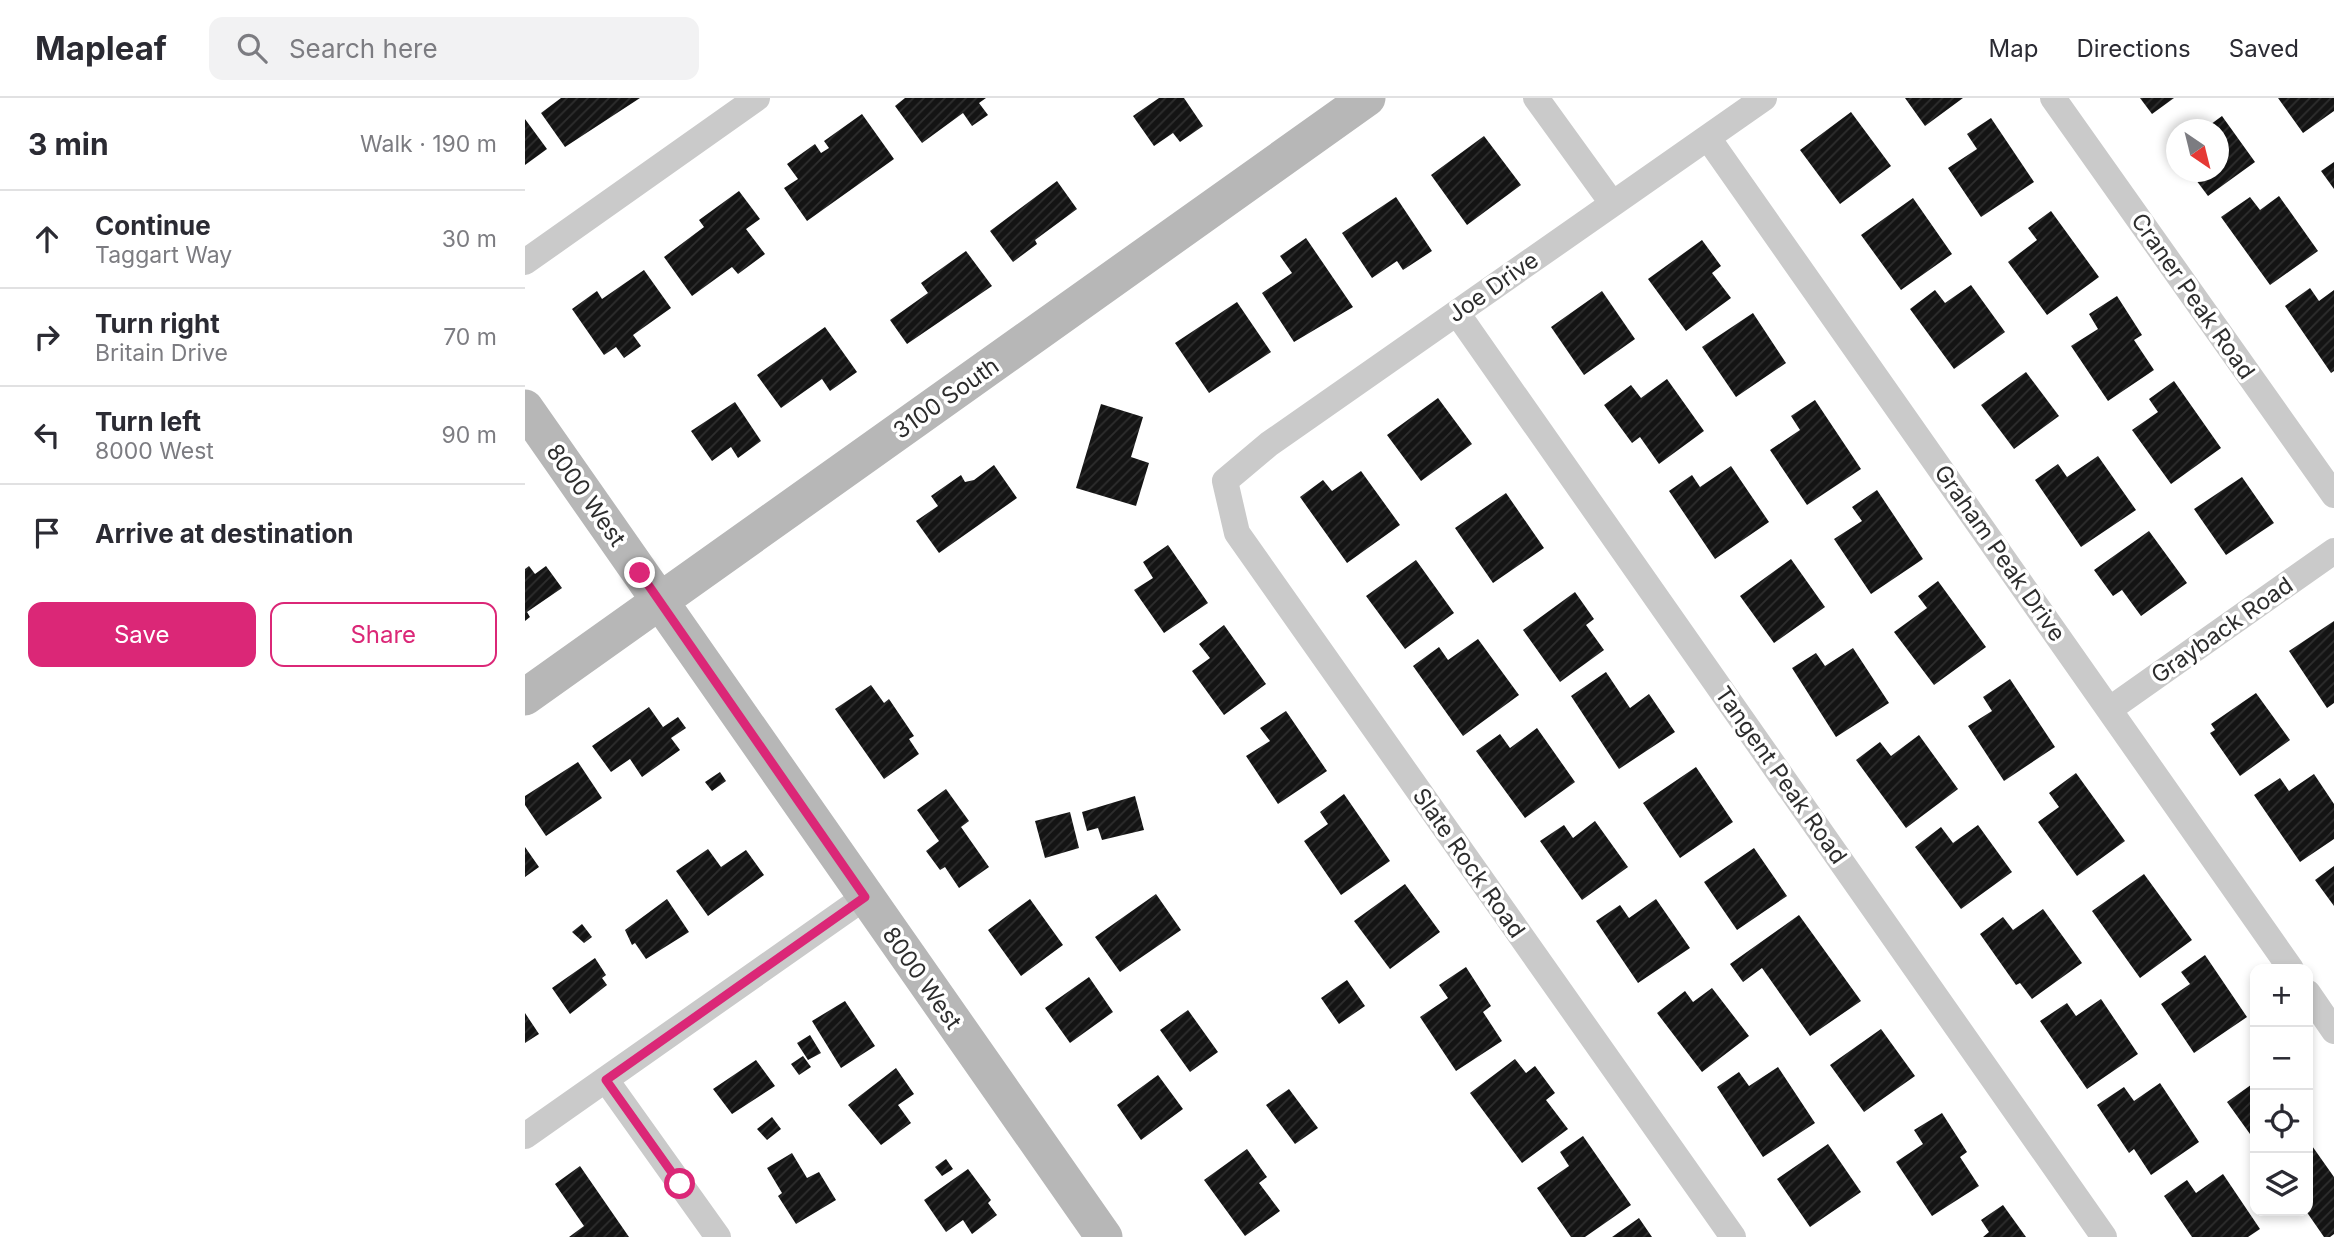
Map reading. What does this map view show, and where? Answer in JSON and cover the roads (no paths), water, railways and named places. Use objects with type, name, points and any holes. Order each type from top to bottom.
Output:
[{"type":"street","points":[[525,262],[757,98]]},
{"type":"street","name":"3100 South","points":[[525,698],[1367,98]]},
{"type":"street","points":[[1536,98],[1612,203]]},
{"type":"street","name":"Joe Drive","points":[[1225,481],[1269,444],[1764,98]]},
{"type":"street","name":"Craner Peak Road","points":[[2053,98],[2334,495]]},
{"type":"street","name":"Graham Peak Drive","points":[[1707,138],[2288,964]]},
{"type":"street","name":"Tangent Peak Road","points":[[1457,313],[2104,1237]]},
{"type":"street","name":"8000 West","points":[[525,408],[1104,1237]]},
{"type":"street","name":"Slate Rock Road","points":[[1225,481],[1237,533],[1733,1237]]},
{"type":"street","name":"Grayback Road","points":[[2110,709],[2334,551]]},
{"type":"street","points":[[525,1136],[865,897]]},
{"type":"street","points":[[2313,1000],[2334,1031]]},
{"type":"street","points":[[606,1080],[718,1237]]}]
